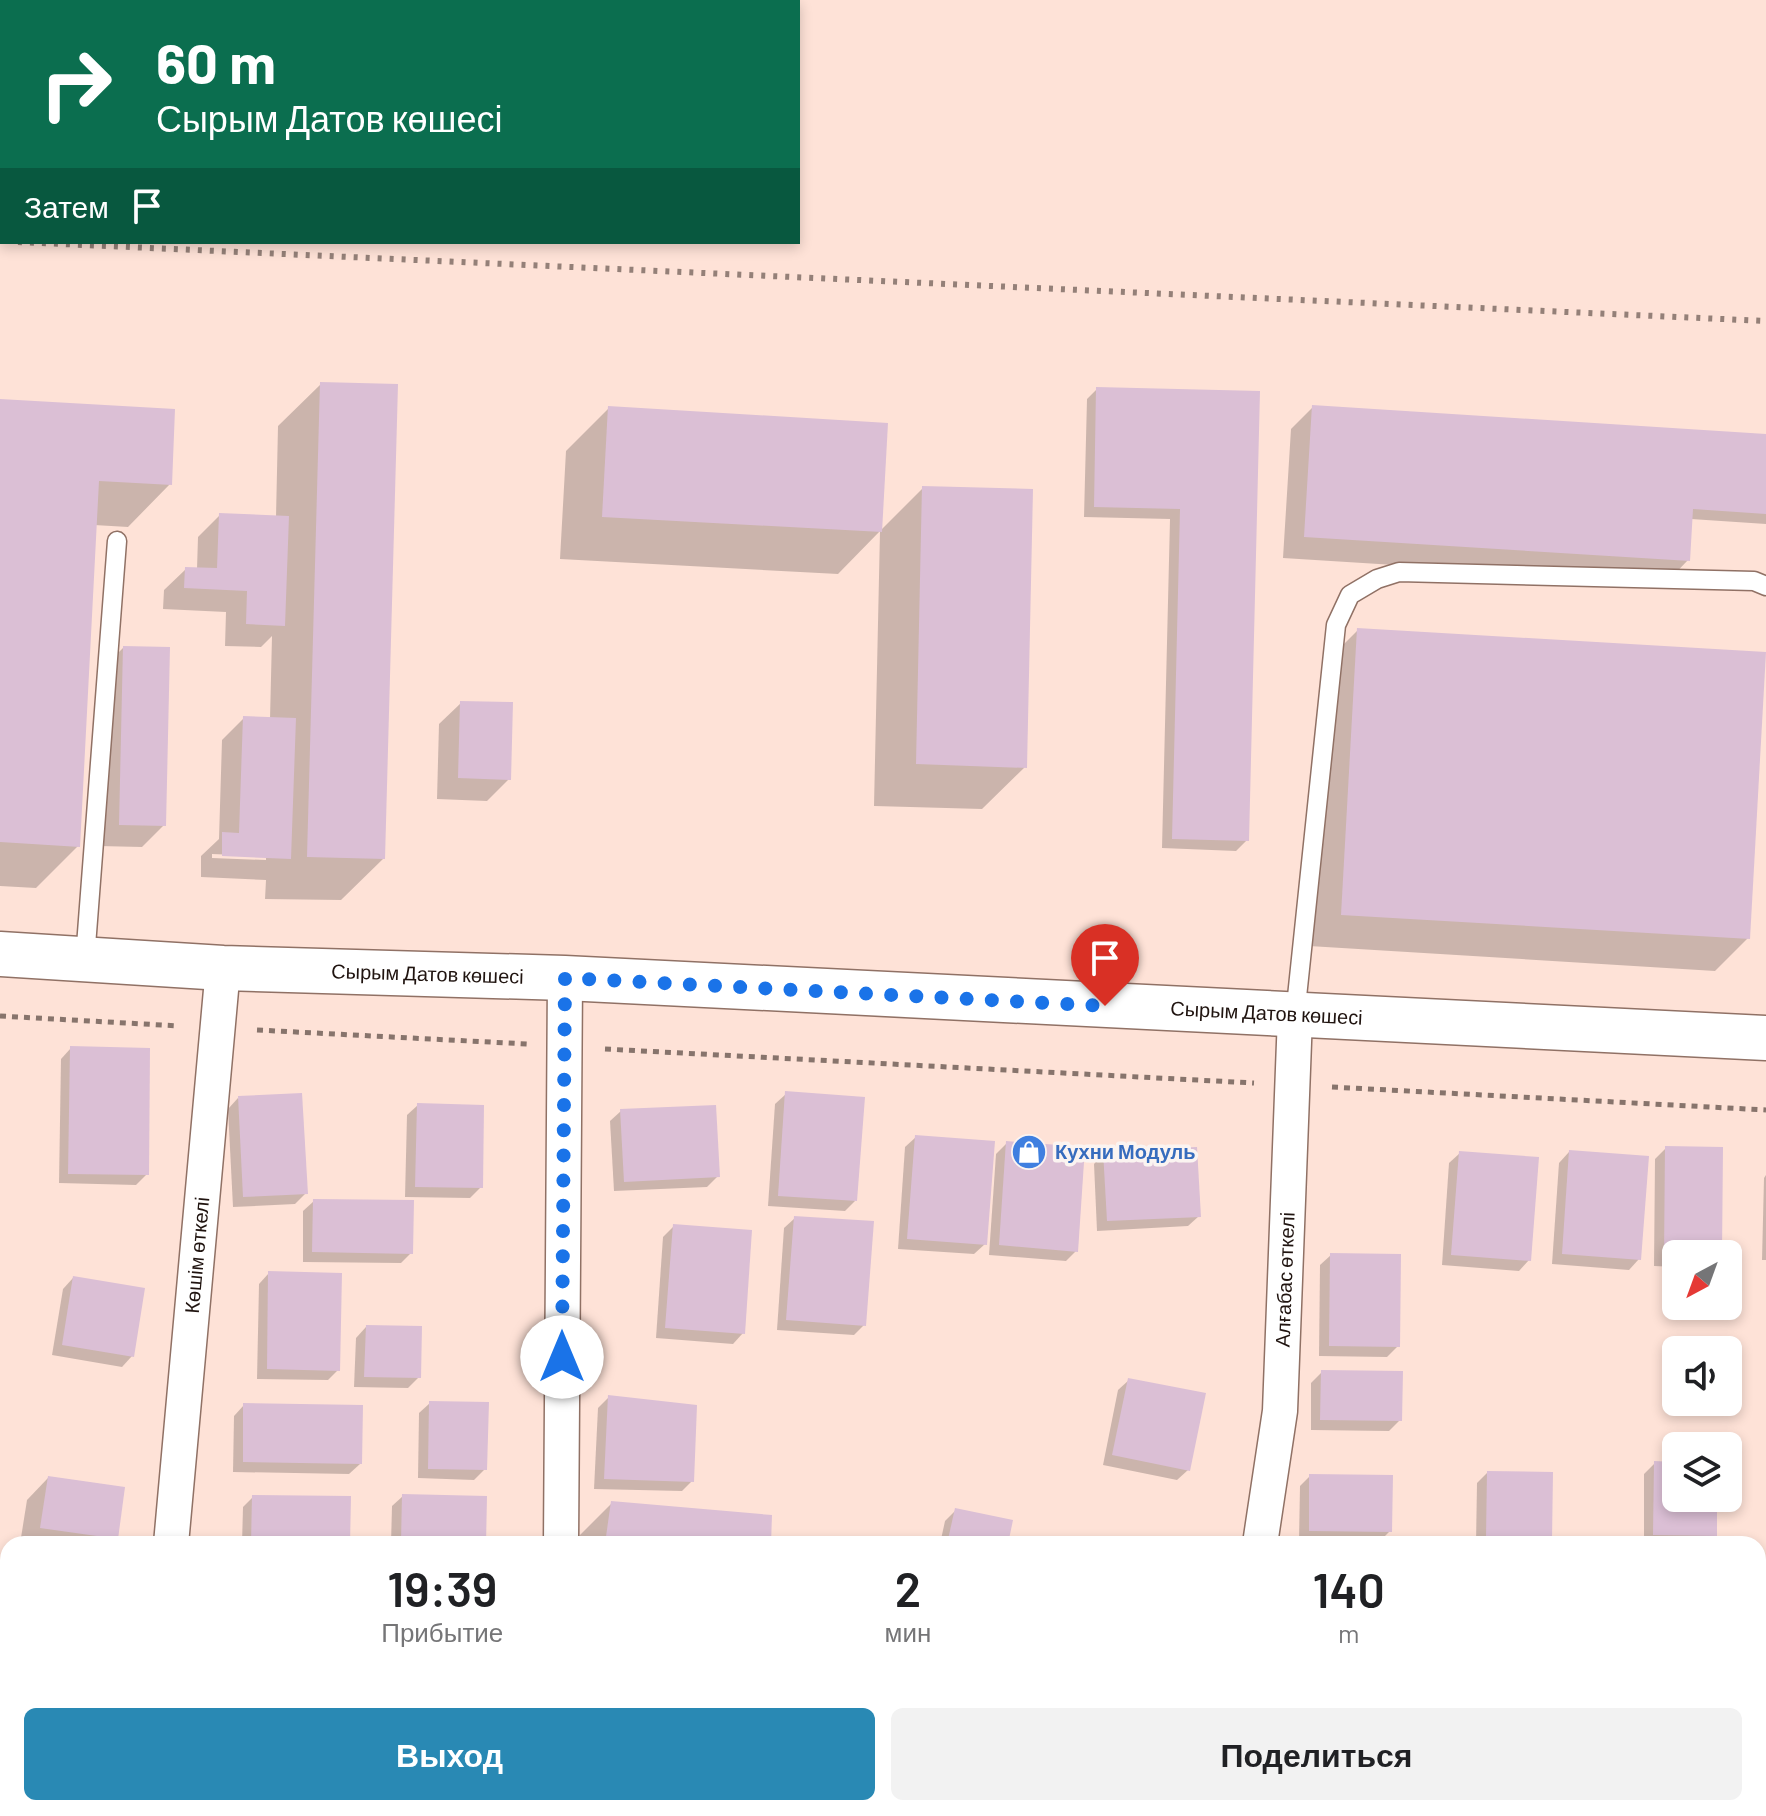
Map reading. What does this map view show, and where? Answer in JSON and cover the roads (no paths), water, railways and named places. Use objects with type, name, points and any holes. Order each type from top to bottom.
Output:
[{"type":"main road","name":"Сырым Датов көшесі","points":[[0,954],[223,968],[565,978],[1766,1038]]},
{"type":"street","name":"Көшім өткелі","points":[[172,1536],[223,968]]},
{"type":"street","points":[[561,1536],[565,978]]},
{"type":"street","name":"Алғабас өткелі","points":[[1261,1536],[1280,1411],[1295,1016]]},
{"type":"lane","points":[[85,959],[117,541]]},
{"type":"lane","points":[[1295,1016],[1336,625],[1350,595],[1377,579],[1399,572],[1754,581],[1766,586]]},
{"type":"railway","points":[[62,244],[1766,321]]},
{"type":"place","name":"Кухни Модуль","points":[[1029,1152]]}]
